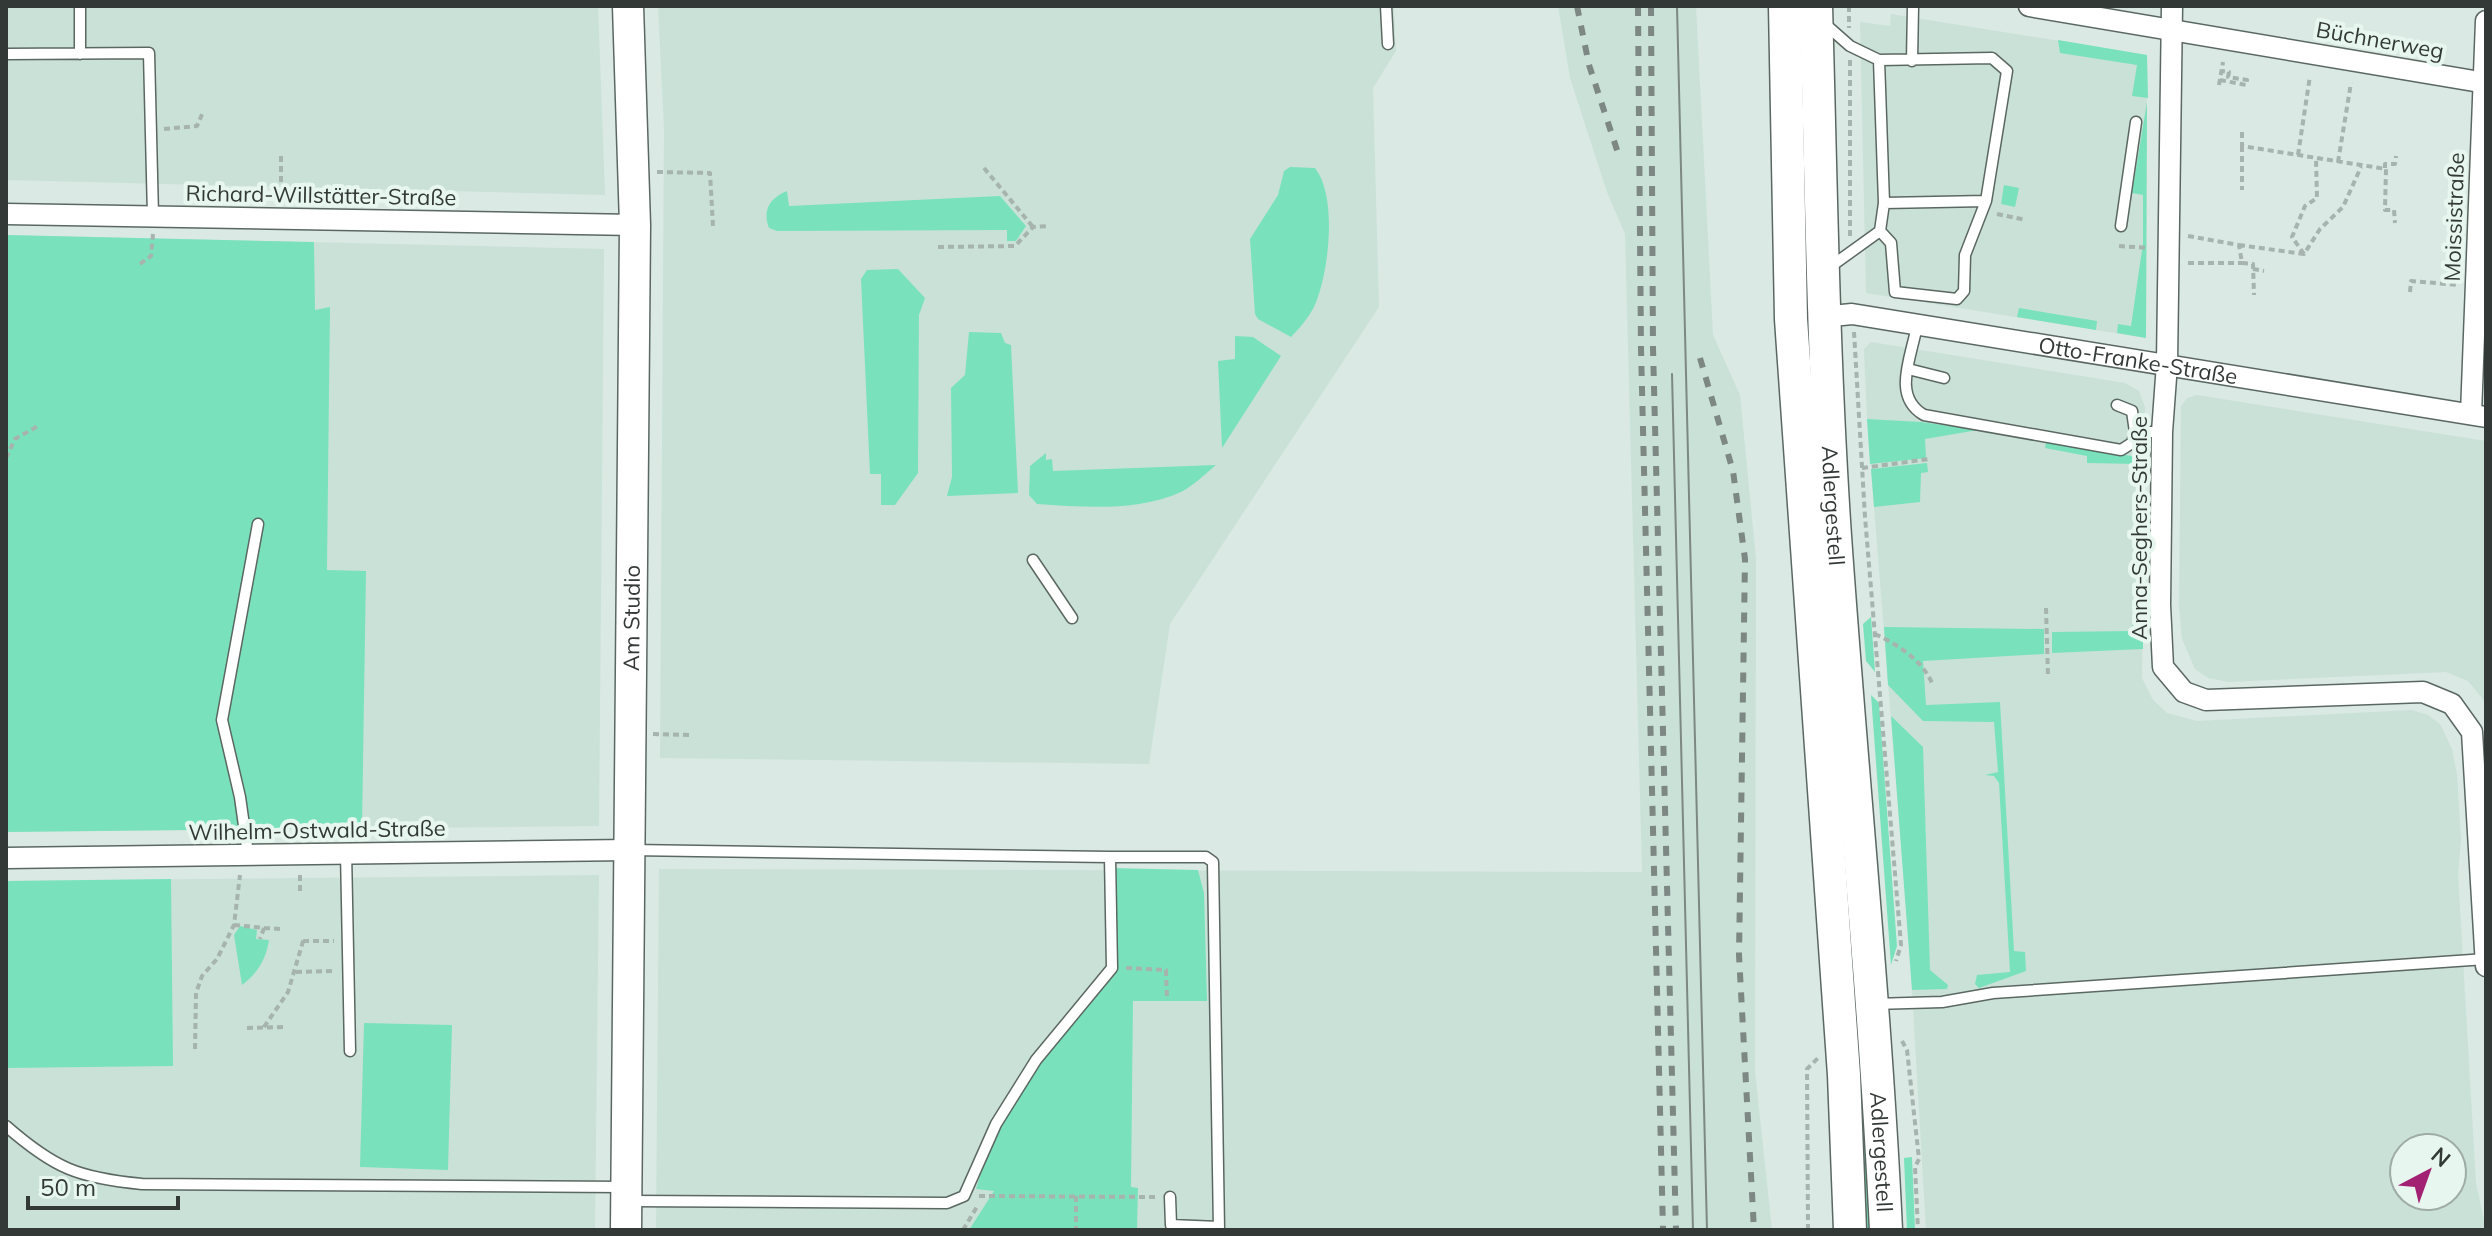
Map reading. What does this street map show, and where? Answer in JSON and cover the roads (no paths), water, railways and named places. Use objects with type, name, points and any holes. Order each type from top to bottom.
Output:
[{"type":"main road","name":"Adlergestell","points":[[1785,6],[1822,317],[1835,537],[1885,1004],[1878,1073],[1886,1230]]},
{"type":"main road","name":"Adlergestell","points":[[1816,11],[1837,962],[1850,1230]]},
{"type":"main road","name":"Adlergestell","points":[[1837,962],[1852,1004],[1885,1004]]},
{"type":"main road","name":"Adlergestell","points":[[1844,1075],[1878,1073]]},
{"type":"street","name":"Am Studio","points":[[626,1206],[635,225],[628,6]]},
{"type":"street","name":"Büchnerweg","points":[[2029,6],[2484,82]]},
{"type":"street","name":"Anna-Seghers-Straße","points":[[2172,6],[2167,364],[2162,432],[2160,605],[2163,667],[2184,692],[2206,700],[2423,692],[2452,704],[2472,732],[2486,966]]},
{"type":"street","name":"Moissistraße","points":[[2478,416],[2486,21]]},
{"type":"street","name":"Richard-Willstätter-Straße","points":[[6,214],[635,225]]},
{"type":"street","name":"Otto-Franke-Straße","points":[[1822,317],[1917,325],[2478,416]]},
{"type":"street","name":"Wilhelm-Ostwald-Straße","points":[[6,858],[629,850]]},
{"type":"lane","points":[[80,6],[80,54]]},
{"type":"lane","points":[[1386,6],[1388,44]]},
{"type":"lane","points":[[1912,61],[1913,6]]},
{"type":"lane","points":[[1816,11],[1850,46],[1879,60],[1992,58],[2007,71],[1986,201],[1965,255],[1964,291],[1957,299],[1895,292],[1891,243],[1880,231]]},
{"type":"lane","points":[[6,54],[149,53],[154,131],[153,216]]},
{"type":"lane","points":[[1822,273],[1880,231],[1884,203],[1879,60]]},
{"type":"lane","points":[[2121,226],[2136,122]]},
{"type":"lane","points":[[1884,203],[1986,201]]},
{"type":"lane","points":[[1917,325],[1905,384],[1907,402],[1924,415],[2121,450],[2132,443],[2135,432],[2132,411],[2117,405]]},
{"type":"lane","points":[[1908,369],[1944,378]]},
{"type":"lane","points":[[2135,432],[2162,432]]},
{"type":"lane","points":[[248,854],[240,797],[222,720],[258,524]]},
{"type":"lane","points":[[1033,560],[1072,618]]},
{"type":"lane","points":[[629,850],[1206,857],[1213,862],[1219,1229],[1171,1225],[1170,1197]]},
{"type":"lane","points":[[346,852],[350,1051]]},
{"type":"lane","points":[[6,1126],[40,1156],[75,1173],[142,1184],[626,1206],[947,1203],[964,1196],[996,1124],[1036,1060],[1112,968],[1110,857]]},
{"type":"lane","points":[[1885,1004],[1942,1002],[1993,993],[2486,959]]},
{"type":"tram line","points":[[1677,6],[1707,1230]]},
{"type":"tram line","points":[[1672,374],[1693,1230]]},
{"type":"railway","points":[[1577,6],[1589,65],[1618,153]]},
{"type":"railway","points":[[1638,6],[1641,349],[1663,1230]]},
{"type":"railway","points":[[1651,6],[1653,348],[1676,1230]]},
{"type":"railway","points":[[1700,358],[1733,471],[1745,559],[1739,955],[1754,1230]]}]
